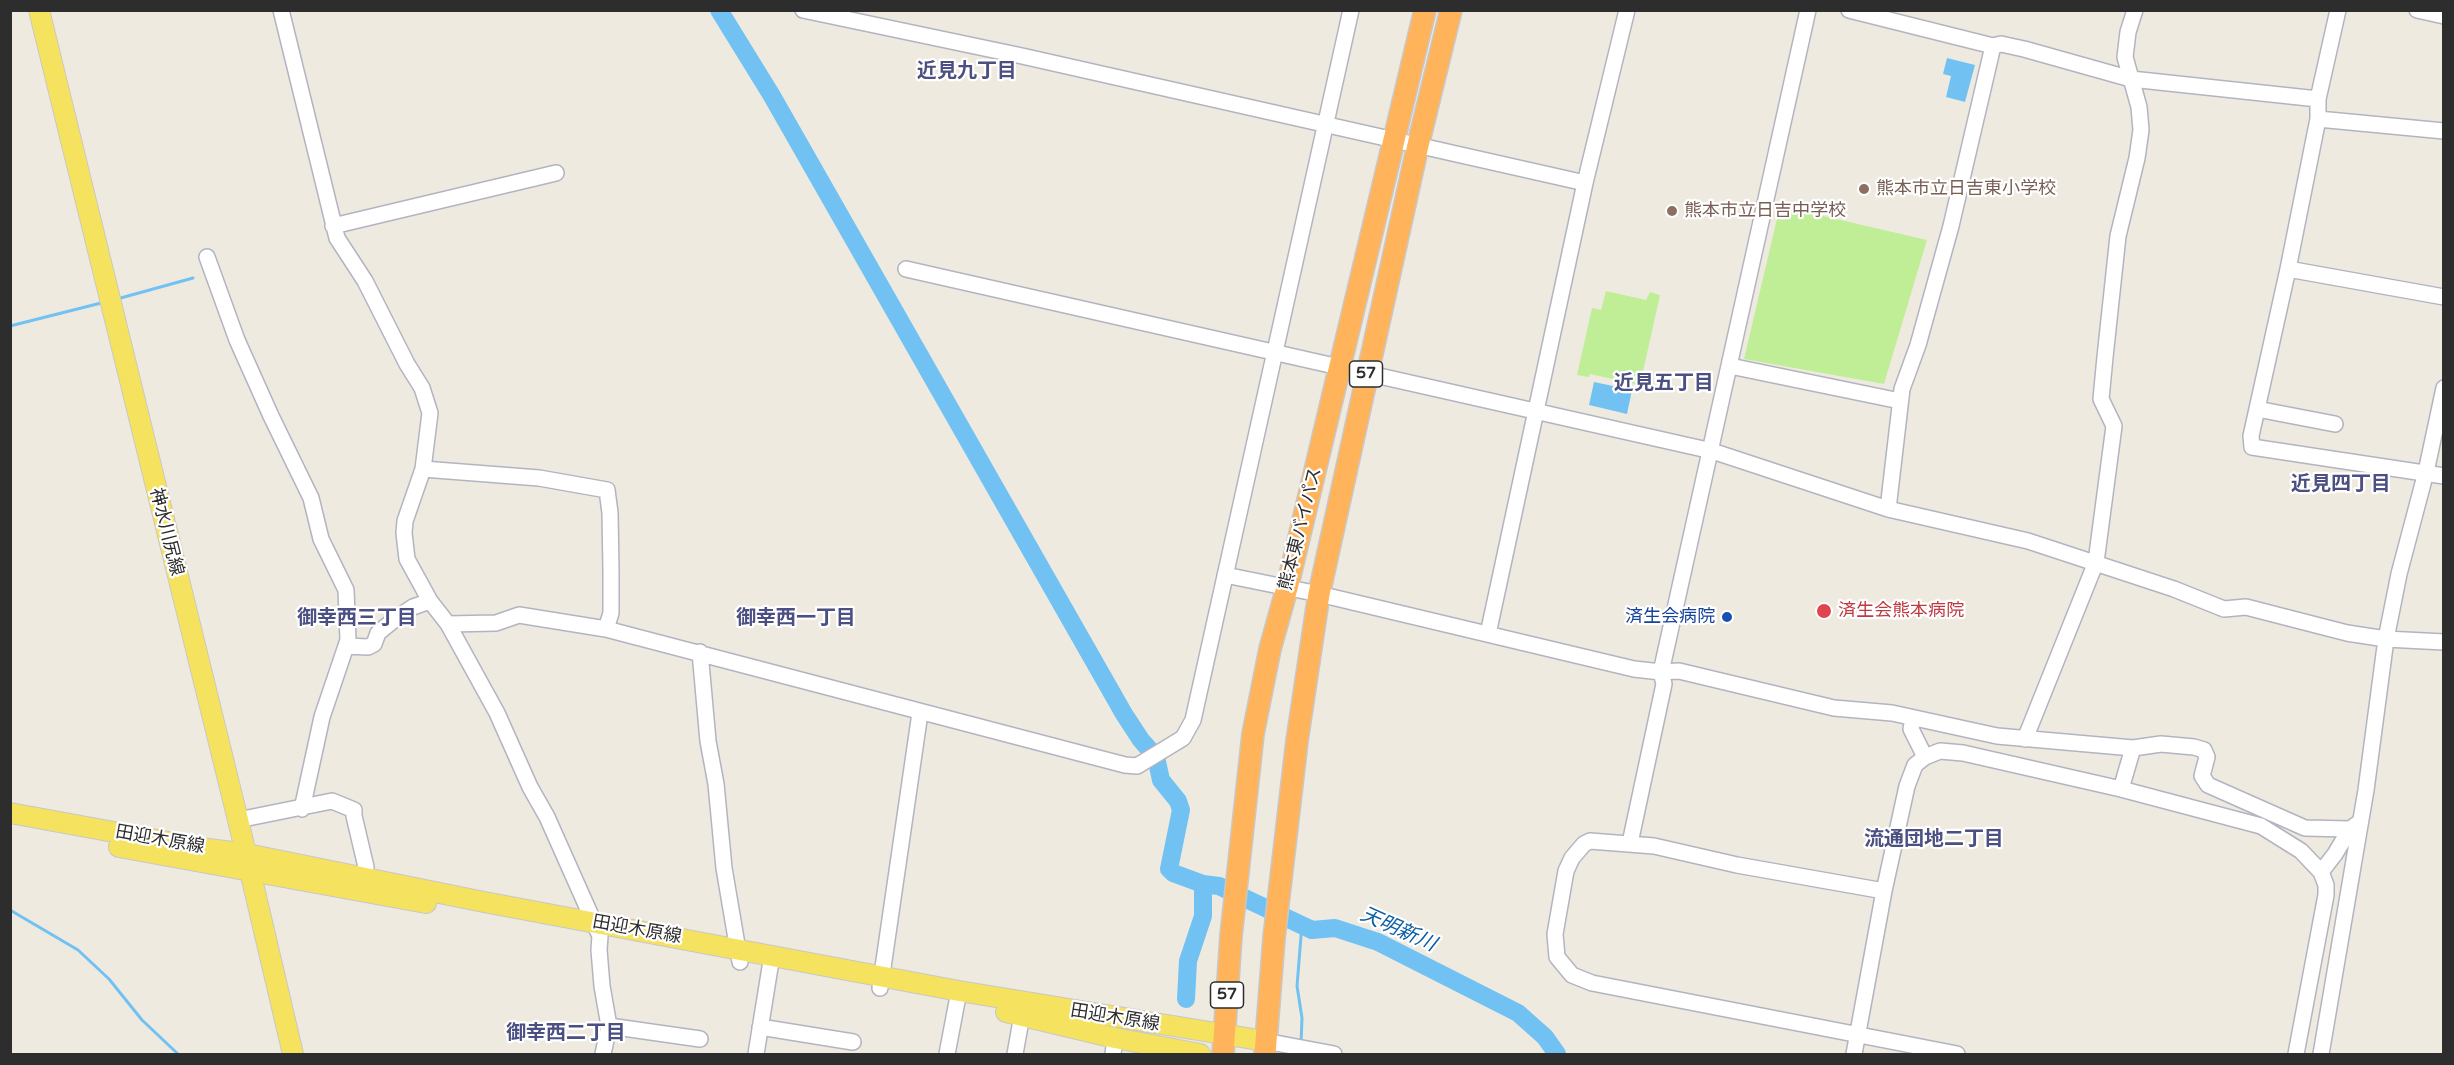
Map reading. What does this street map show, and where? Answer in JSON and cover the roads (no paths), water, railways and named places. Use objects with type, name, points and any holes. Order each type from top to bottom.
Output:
[{"type":"highway","name":"熊本東バイパス","points":[[1224,1045],[1231,936],[1253,734],[1270,649],[1287,588],[1425,10]]},
{"type":"highway","name":"熊本東バイパス","points":[[1265,1048],[1274,938],[1297,741],[1319,594],[1366,373],[1451,10]]},
{"type":"main road","name":"神水川尻線","points":[[39,10],[238,820],[293,1054]]},
{"type":"main road","name":"田迎木原線","points":[[10,813],[201,848],[248,862],[958,997],[1224,1045],[1265,1048]]},
{"type":"main road","name":"田迎木原線","points":[[10,825],[200,863],[248,862],[363,877],[597,929]]},
{"type":"main road","name":"田迎木原線","points":[[958,997],[1023,1015],[1114,1046],[1200,1054]]},
{"type":"street","points":[[281,10],[337,238],[365,281],[407,364],[422,388],[430,413],[423,469],[405,521],[407,559],[430,601],[448,624],[497,713],[597,929],[602,986],[609,1026],[603,1054]]},
{"type":"street","points":[[803,10],[1585,183]]},
{"type":"street","points":[[448,624],[496,623],[519,615],[606,629],[1120,764],[1137,766],[1183,738],[1193,720],[1352,10]]},
{"type":"street","points":[[1488,634],[1585,183],[1627,10]]},
{"type":"street","points":[[1630,843],[1664,684],[1662,672],[1808,10]]},
{"type":"street","points":[[1849,10],[1993,46],[2001,44],[2024,49],[2132,79],[2319,99]]},
{"type":"street","points":[[2025,739],[2096,562],[2114,426],[2101,399],[2105,357],[2118,236],[2137,158],[2141,130],[2139,106],[2125,57],[2128,32],[2135,10]]},
{"type":"street","points":[[2338,10],[2319,99],[2318,119],[2289,269],[2251,436],[2252,447],[2444,476]]},
{"type":"street","points":[[2417,10],[2444,16]]},
{"type":"street","points":[[1888,509],[1902,389],[1918,345],[1951,226],[1993,46]]},
{"type":"street","points":[[2318,119],[2444,131]]},
{"type":"street","points":[[333,226],[556,173]]},
{"type":"street","points":[[207,257],[237,340],[311,498],[321,539],[346,590],[348,640],[322,717],[302,809]]},
{"type":"street","points":[[906,269],[1339,367]]},
{"type":"street","points":[[2289,269],[2444,297]]},
{"type":"street","points":[[1730,366],[1900,401]]},
{"type":"street","points":[[1366,373],[1712,451],[1888,509],[2028,541],[2174,589],[2224,609],[2246,607],[2325,628],[2386,639],[2444,642]]},
{"type":"street","points":[[2321,1054],[2354,825],[2376,720],[2386,639],[2399,574],[2426,472],[2443,393]]},
{"type":"street","points":[[2257,409],[2336,423]]},
{"type":"street","points":[[423,469],[539,478],[607,490],[610,513],[611,613],[606,629]]},
{"type":"street","points":[[1225,575],[1319,594],[1634,669],[1681,672],[1834,708],[1892,713],[1997,736],[2133,748],[2161,744],[2194,747],[2204,750],[2207,757],[2202,776],[2208,785],[2278,814],[2305,828],[2354,825]]},
{"type":"street","points":[[346,646],[368,647],[374,644],[378,633],[395,619],[413,607],[430,601]]},
{"type":"street","points":[[700,652],[708,741],[716,784],[724,868],[740,955]]},
{"type":"street","points":[[880,982],[920,712]]},
{"type":"street","points":[[1913,717],[1911,729],[1925,757]]},
{"type":"street","points":[[2121,789],[2133,748]]},
{"type":"street","points":[[1854,1054],[1884,891],[1907,786],[1915,765],[1925,757],[1940,751],[1963,753],[2121,789],[2261,826],[2293,845],[2321,872],[2326,885],[2296,1054]]},
{"type":"street","points":[[238,820],[302,809],[332,801],[354,810],[366,867],[363,877]]},
{"type":"street","points":[[2321,872],[2354,825]]},
{"type":"street","points":[[1884,891],[1737,865],[1654,846],[1590,841],[1572,858],[1566,871],[1556,934],[1557,957],[1572,975],[1592,984],[1958,1054]]},
{"type":"street","points":[[756,1054],[771,961]]},
{"type":"street","points":[[947,1054],[958,997]]},
{"type":"street","points":[[1015,1054],[1023,1015]]},
{"type":"street","points":[[609,1026],[700,1039]]},
{"type":"street","points":[[760,1027],[853,1042]]},
{"type":"street","points":[[1265,1048],[1290,1046],[1334,1054]]},
{"type":"water","points":[[1947,58],[1975,65],[1965,102],[1946,97],[1951,76],[1943,74]]},
{"type":"water","points":[[1594,382],[1632,390],[1627,414],[1589,405]]},
{"type":"waterway","points":[[719,10],[772,96],[1124,714],[1141,740],[1156,757],[1161,780],[1178,801],[1181,810],[1169,869],[1173,873],[1203,884],[1203,916],[1188,961],[1186,999]]},
{"type":"waterway","points":[[117,299],[193,278]]},
{"type":"waterway","points":[[10,326],[105,302]]},
{"type":"waterway","name":"天明新川","points":[[1203,884],[1219,886],[1312,930],[1335,928],[1378,942],[1518,1013],[1545,1037],[1557,1054]]},
{"type":"waterway","points":[[10,910],[78,950],[109,979],[142,1020],[178,1054]]},
{"type":"waterway","points":[[1301,1044],[1302,1018],[1297,986],[1302,924]]},
{"type":"place","name":"熊本市立日吉東小学校","points":[[1864,189]]},
{"type":"place","name":"熊本市立日吉中学校","points":[[1672,211]]},
{"type":"place","name":"済生会熊本病院","points":[[1824,611]]},
{"type":"place","name":"済生会病院","points":[[1727,617]]},
{"type":"district","name":"近見九丁目","points":[[967,72]]},
{"type":"district","name":"近見五丁目","points":[[1664,384]]},
{"type":"district","name":"近見四丁目","points":[[2341,485]]},
{"type":"district","name":"御幸西三丁目","points":[[357,619]]},
{"type":"district","name":"御幸西一丁目","points":[[796,619]]},
{"type":"district","name":"流通団地二丁目","points":[[1934,840]]},
{"type":"district","name":"御幸西二丁目","points":[[566,1034]]}]
